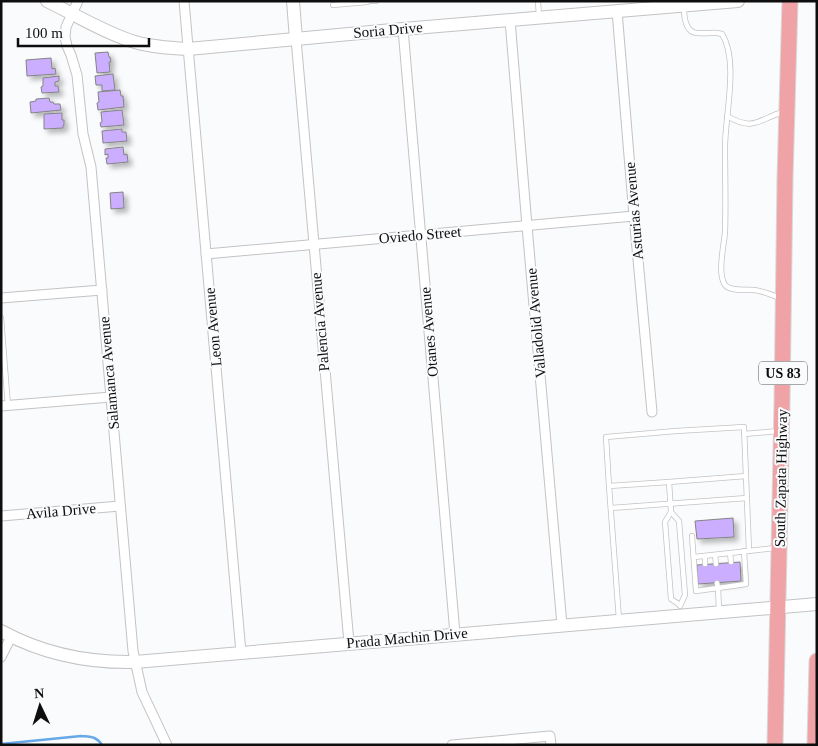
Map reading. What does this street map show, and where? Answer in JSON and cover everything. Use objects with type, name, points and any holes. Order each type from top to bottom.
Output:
[{"type":"main road","name":"South Zapata Highway","points":[[775,745],[790,1]]},
{"type":"main road","points":[[815,745],[817,661]]},
{"type":"street","name":"Soria Drive","points":[[47,1],[134,42],[162,48],[188,49],[738,1]]},
{"type":"street","name":"Salamanca Avenue","points":[[78,1],[66,27],[65,37],[77,75],[83,134],[91,167],[133,651],[142,692],[167,745]]},
{"type":"street","name":"Leon Avenue","points":[[184,1],[241,653]]},
{"type":"street","name":"Palencia Avenue","points":[[293,1],[348,644]]},
{"type":"street","name":"Asturias Avenue","points":[[617,11],[652,412]]},
{"type":"street","name":"Valladolid Avenue","points":[[510,20],[562,625]]},
{"type":"street","name":"Otanes Avenue","points":[[403,29],[455,634]]},
{"type":"street","name":"Oviedo Street","points":[[206,254],[634,216]]},
{"type":"street","points":[[1,298],[102,290]]},
{"type":"street","points":[[5,406],[111,397]]},
{"type":"street","name":"Avila Drive","points":[[1,516],[120,506]]},
{"type":"street","name":"Prada Machin Drive","points":[[6,634],[46,651],[86,660],[135,662],[619,620],[681,610],[719,611],[817,604]]},
{"type":"street","points":[[1,657],[6,634]]},
{"type":"street","points":[[452,745],[550,736],[551,745]]},
{"type":"lane","points":[[333,5],[376,1]]},
{"type":"lane","points":[[538,1],[539,18]]},
{"type":"lane","points":[[684,6],[686,23],[689,29],[694,34],[722,34],[726,40],[729,59],[730,86],[725,146],[726,183],[722,277],[726,286],[731,289],[756,290],[784,299]]},
{"type":"lane","points":[[727,116],[736,122],[754,124],[787,111]]},
{"type":"lane","points":[[1,318],[5,406]]},
{"type":"lane","points":[[619,620],[606,437],[744,427],[746,584],[707,586],[696,591],[692,536]]},
{"type":"lane","points":[[744,434],[782,431]]},
{"type":"lane","points":[[609,486],[746,476]]},
{"type":"lane","points":[[669,482],[671,512],[679,520],[685,595],[681,610]]},
{"type":"lane","points":[[611,508],[746,498]]},
{"type":"lane","points":[[671,512],[665,522],[671,599],[681,610]]},
{"type":"lane","points":[[694,557],[779,548]]},
{"type":"lane","points":[[730,553],[731,562]]},
{"type":"lane","points":[[715,555],[716,564]]},
{"type":"lane","points":[[704,556],[705,564]]},
{"type":"lane","points":[[717,586],[719,611]]},
{"type":"building","points":[[108,52],[111,62],[109,62],[110,72],[97,73],[95,53]]},
{"type":"building","points":[[51,58],[52,69],[55,68],[56,74],[27,76],[26,60]]},
{"type":"building","points":[[113,74],[115,90],[102,91],[102,85],[96,85],[95,76]]},
{"type":"building","points":[[59,76],[59,81],[55,82],[55,86],[58,86],[59,92],[42,93],[43,78]]},
{"type":"building","points":[[120,90],[121,96],[123,96],[124,107],[98,110],[98,92]]},
{"type":"building","points":[[49,98],[50,102],[60,104],[61,110],[31,113],[30,102],[36,101],[36,99]]},
{"type":"building","points":[[122,110],[124,125],[101,127],[101,112]]},
{"type":"building","points":[[62,113],[62,120],[64,120],[63,128],[44,129],[44,114]]},
{"type":"building","points":[[122,129],[122,132],[126,132],[127,141],[103,143],[102,131]]},
{"type":"building","points":[[123,147],[124,155],[127,154],[128,162],[107,164],[106,158],[108,158],[108,154],[105,155],[105,149]]},
{"type":"building","points":[[123,192],[124,208],[111,209],[110,193]]},
{"type":"building","points":[[733,518],[734,537],[697,539],[695,521]]},
{"type":"building","points":[[740,562],[741,581],[698,584],[697,565]]},
{"type":"waterway","points":[[1,744],[81,736],[95,738],[102,745]]}]
